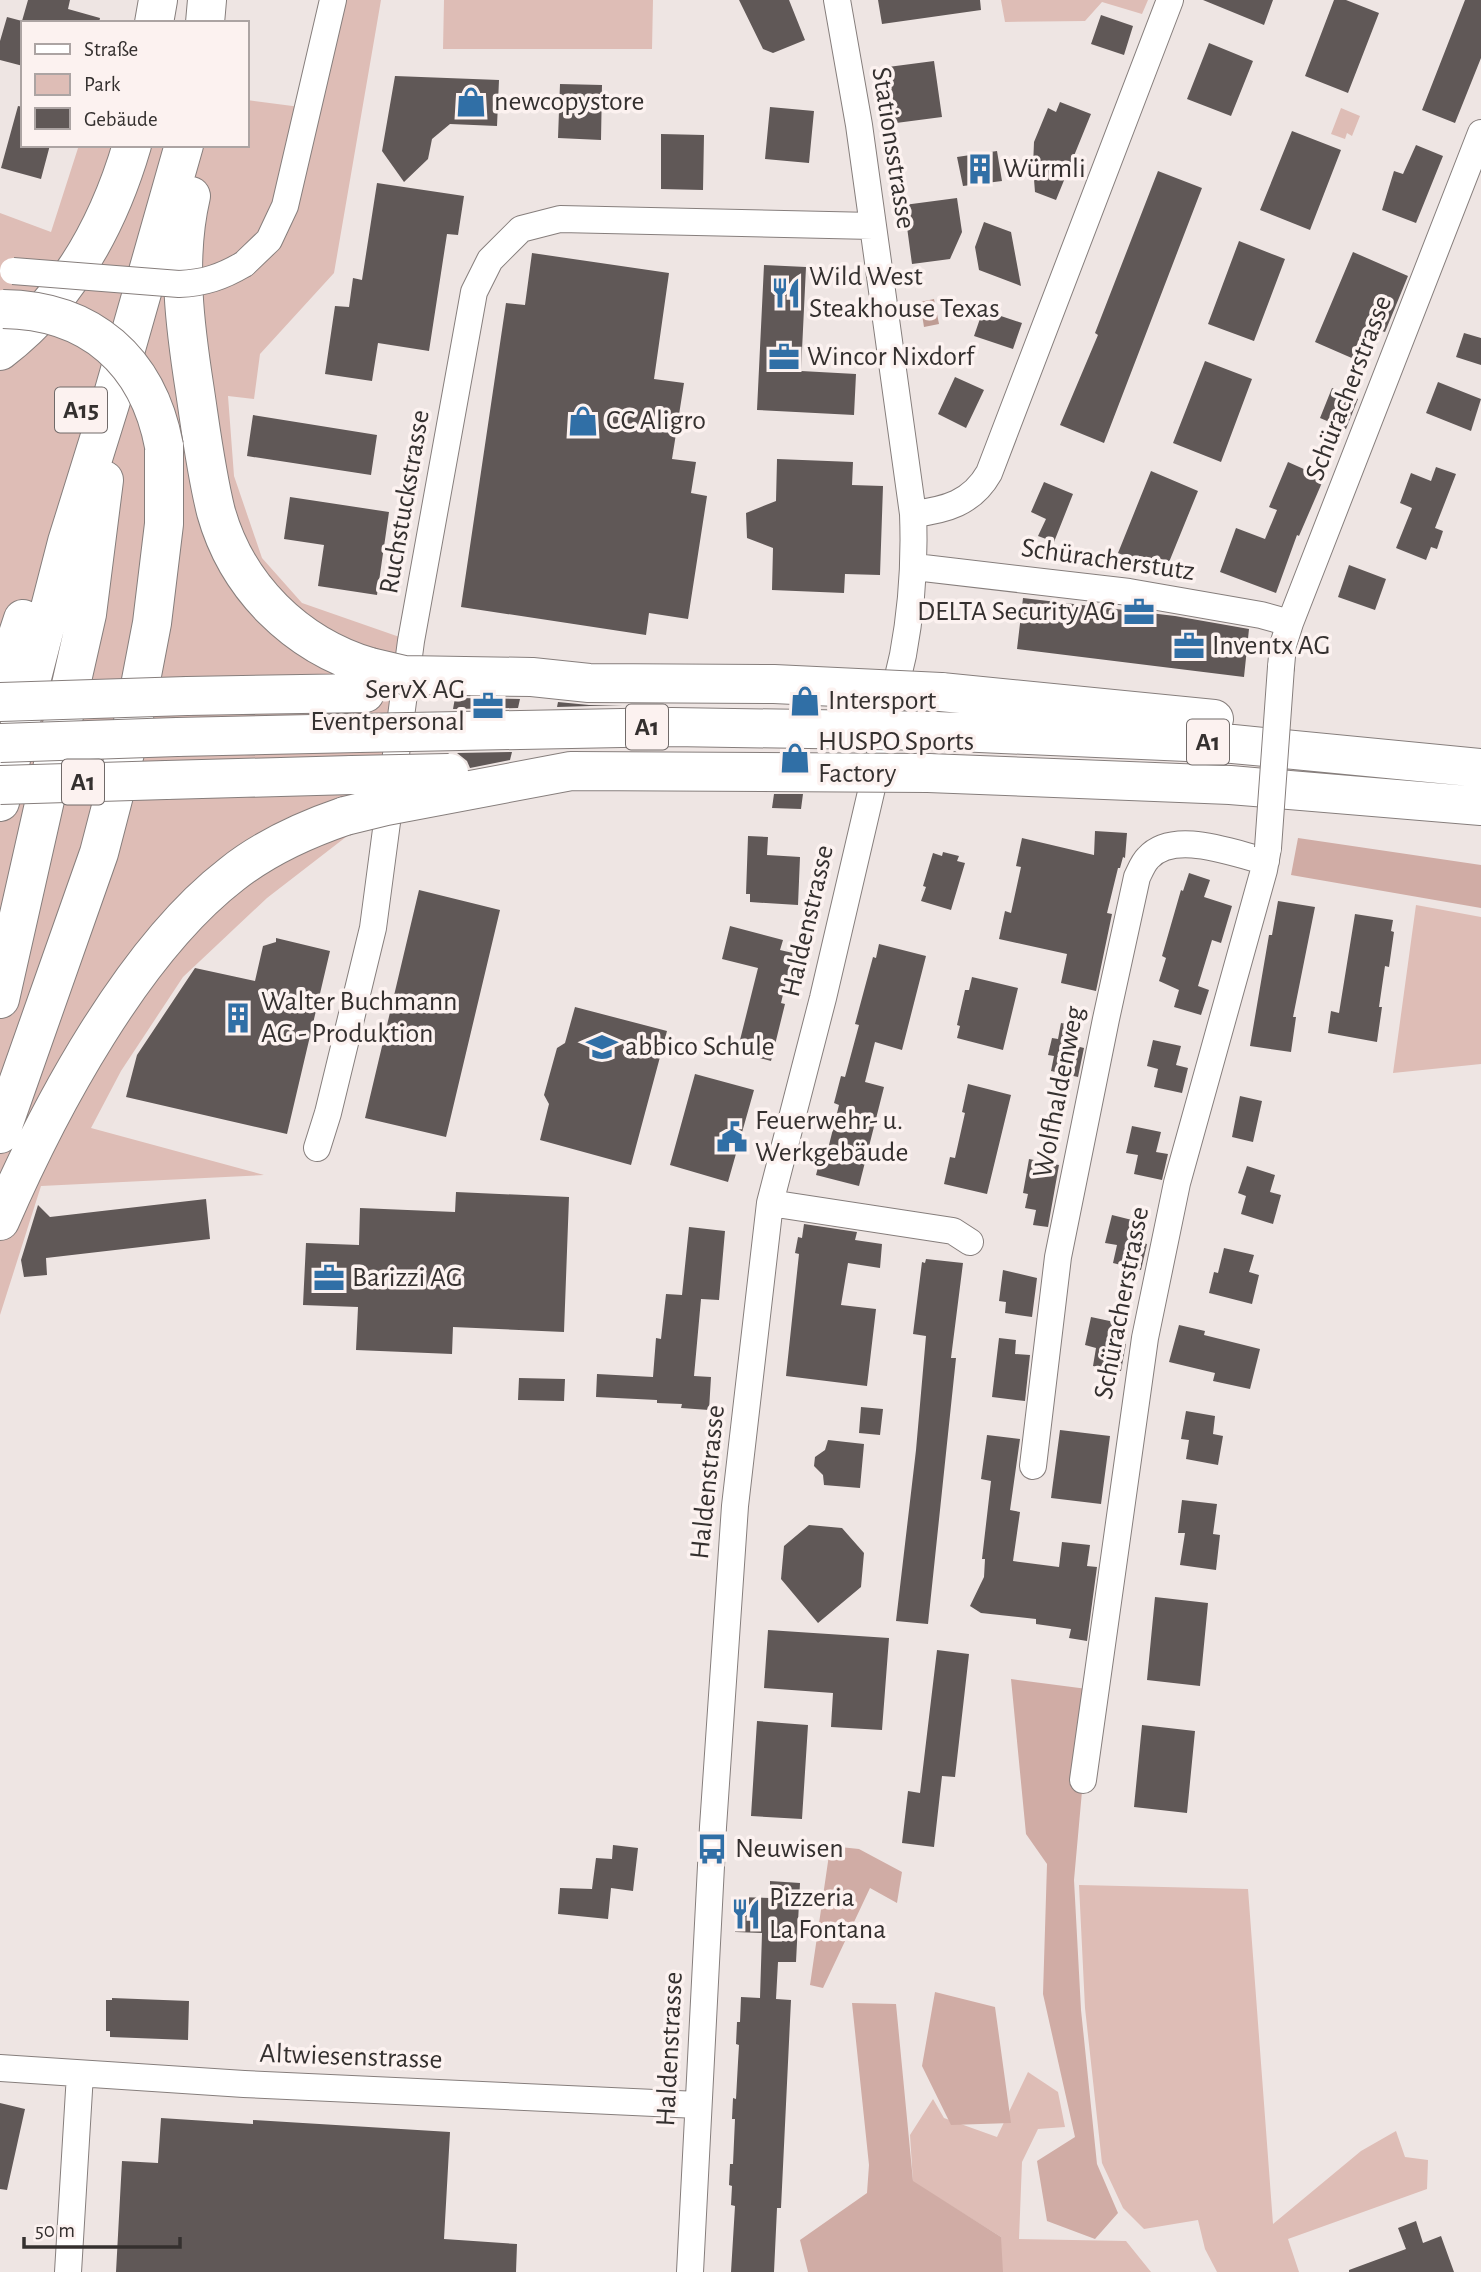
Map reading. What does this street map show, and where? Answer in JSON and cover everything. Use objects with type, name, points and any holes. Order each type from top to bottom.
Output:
[{"type":"highway","points":[[154,21],[158,0]]},
{"type":"highway","points":[[178,21],[180,0]]},
{"type":"highway","points":[[205,21],[207,0]]},
{"type":"highway","points":[[0,351],[29,327],[79,267],[105,220],[131,147]]},
{"type":"highway","name":"A15","points":[[1,688],[31,594],[156,147]]},
{"type":"highway","name":"A15","points":[[0,802],[67,542],[114,391],[183,147]]},
{"type":"highway","points":[[201,147],[187,212],[183,250],[183,300],[193,383],[216,512],[241,568],[272,610],[295,630],[367,680]]},
{"type":"highway","points":[[0,1134],[99,853],[133,722],[152,623],[163,536],[166,479],[164,446],[149,394],[131,367],[109,344],[85,328],[60,317],[33,311],[2,309]]},
{"type":"highway","points":[[0,999],[87,614],[114,391]]},
{"type":"highway","points":[[0,605],[1,688],[187,696],[367,680],[532,691],[589,683],[774,684],[941,692],[1100,706],[1481,748]]},
{"type":"highway","name":"A1","points":[[0,743],[672,727],[935,731],[1233,744],[1481,768]]},
{"type":"highway","points":[[0,1221],[32,1153],[82,1061],[127,991],[173,930],[211,890],[255,857],[295,835],[345,816],[571,771]]},
{"type":"highway","name":"A1","points":[[0,785],[571,771],[928,773],[1242,786],[1481,806]]},
{"type":"street","points":[[6,270],[179,284],[217,279],[244,264],[269,240],[285,206],[333,0]]},
{"type":"street","name":"Stationsstrasse","points":[[837,0],[859,125],[914,514]]},
{"type":"street","points":[[914,514],[935,512],[958,504],[982,485],[989,473],[1170,0]]},
{"type":"street","name":"Schüracherstrasse","points":[[1083,1780],[1145,1338],[1177,1183],[1267,854],[1283,645],[1481,133]]},
{"type":"street","name":"Ruchstuckstrasse","points":[[317,1148],[373,928],[413,630],[474,292],[490,260],[521,229],[561,219],[873,226]]},
{"type":"street","name":"Haldenstrasse","points":[[690,2272],[713,1827],[735,1506],[770,1203],[824,998],[903,655],[911,612],[915,567],[914,514]]},
{"type":"street","name":"Schüracherstutz","points":[[915,567],[1129,592],[1261,615],[1290,623]]},
{"type":"street","name":"Wolfhaldenweg","points":[[1033,1466],[1058,1257],[1137,877],[1147,858],[1160,848],[1177,843],[1267,854]]},
{"type":"street","points":[[770,1203],[953,1231],[970,1242]]},
{"type":"street","name":"Altwiesenstrasse","points":[[0,2068],[698,2105]]},
{"type":"street","points":[[68,2272],[80,2074]]},
{"type":"green space","points":[[333,0],[381,0],[334,273],[260,354],[254,399],[228,396],[234,476],[262,558],[302,603],[411,641],[386,806],[267,898],[183,977],[121,1071],[91,1128],[264,1175],[41,1186],[0,1315],[0,213],[51,232],[78,147],[248,147],[248,100],[308,108]]},
{"type":"green space","points":[[444,0],[653,0],[652,49],[443,49]]},
{"type":"green space","points":[[1001,0],[1148,0],[1142,14],[1102,2],[1085,21],[1005,22]]},
{"type":"green space","points":[[1341,108],[1360,116],[1352,136],[1347,133],[1345,139],[1331,134]]},
{"type":"green space","points":[[1416,905],[1481,917],[1481,1064],[1393,1073]]},
{"type":"green space","points":[[1079,1885],[1248,1889],[1273,2224],[1361,2151],[1396,2131],[1405,2157],[1428,2160],[1427,2189],[1288,2239],[1299,2272],[1217,2272],[1205,2249],[1198,2220],[1144,2229],[1123,2208],[1102,2163],[1085,2008]]},
{"type":"green space","points":[[1028,2072],[1058,2092],[1065,2127],[1038,2129],[1022,2162],[1019,2239],[1126,2241],[1151,2272],[1000,2272],[1001,2237],[913,2182],[910,2135],[933,2099],[944,2118],[997,2137]]},
{"type":"shaded area","points":[[934,299],[939,324],[924,327],[920,302]]},
{"type":"shaded area","points":[[1298,838],[1481,865],[1481,908],[1291,875]]},
{"type":"shaded area","points":[[1011,1679],[1095,1690],[1074,1880],[1081,2010],[1097,2164],[1118,2213],[1095,2239],[1047,2221],[1037,2161],[1075,2137],[1043,1994],[1047,1864],[1026,1834]]},
{"type":"shaded area","points":[[830,1848],[859,1849],[902,1872],[897,1903],[870,1888],[823,1988],[810,1985]]},
{"type":"shaded area","points":[[935,1992],[995,2007],[1011,2123],[951,2125],[922,2066]]},
{"type":"shaded area","points":[[852,2003],[896,2004],[913,2181],[1001,2237],[1003,2272],[808,2272],[800,2240],[867,2193],[869,2165]]},
{"type":"building","points":[[28,0],[70,0],[68,9],[100,18],[99,21],[22,21]]},
{"type":"building","points":[[739,0],[789,0],[805,40],[773,53],[763,49]]},
{"type":"building","points":[[878,0],[980,0],[981,10],[882,24]]},
{"type":"building","points":[[1203,0],[1273,0],[1264,25]]},
{"type":"building","points":[[1334,0],[1346,0],[1379,13],[1348,93],[1305,76]]},
{"type":"building","points":[[1465,0],[1481,0],[1481,58],[1455,123],[1422,110]]},
{"type":"building","points":[[1101,15],[1133,26],[1124,55],[1091,44]]},
{"type":"building","points":[[7,17],[22,21],[21,65],[0,60],[0,41]]},
{"type":"building","points":[[1209,43],[1253,61],[1231,116],[1187,99]]},
{"type":"building","points":[[934,61],[942,117],[896,123],[888,67]]},
{"type":"building","points":[[395,76],[499,80],[497,126],[450,124],[432,139],[428,159],[404,182],[382,151]]},
{"type":"building","points":[[560,84],[602,85],[601,140],[558,138]]},
{"type":"building","points":[[1060,102],[1091,114],[1056,200],[1035,192],[1034,142],[1048,108],[1056,112]]},
{"type":"building","points":[[18,106],[21,107],[21,147],[49,147],[41,179],[1,168]]},
{"type":"building","points":[[770,107],[814,111],[809,163],[765,159]]},
{"type":"building","points":[[1292,131],[1341,150],[1310,230],[1260,210]]},
{"type":"building","points":[[661,134],[704,135],[703,190],[661,189]]},
{"type":"building","points":[[1416,145],[1443,156],[1416,223],[1382,210],[1394,171],[1403,174]]},
{"type":"building","name":"Würmli","points":[[997,151],[1002,181],[963,186],[957,157]]},
{"type":"building","points":[[1158,171],[1202,188],[1104,443],[1060,425],[1098,335],[1095,333]]},
{"type":"building","points":[[377,183],[464,196],[458,235],[447,234],[429,351],[378,343],[372,381],[325,374],[335,306],[349,307],[353,278],[362,280]]},
{"type":"building","points":[[957,198],[962,232],[950,259],[912,264],[904,205]]},
{"type":"building","points":[[984,222],[1011,232],[1021,286],[979,270],[975,247]]},
{"type":"building","points":[[1239,241],[1285,259],[1254,341],[1208,324]]},
{"type":"building","points":[[1353,252],[1408,276],[1385,332],[1366,326],[1354,359],[1315,342]]},
{"type":"building","name":"CC Aligro","points":[[532,253],[669,273],[654,379],[684,383],[672,459],[696,462],[691,493],[707,496],[688,619],[649,613],[646,635],[461,607],[506,303],[525,305]]},
{"type":"building","points":[[764,265],[806,267],[801,371],[856,374],[854,415],[757,410]]},
{"type":"building","points":[[983,310],[1022,323],[1013,349],[974,336]]},
{"type":"building","points":[[1464,333],[1481,338],[1481,365],[1456,357]]},
{"type":"building","points":[[1205,361],[1252,379],[1221,462],[1173,443]]},
{"type":"building","points":[[955,377],[984,390],[966,428],[938,414]]},
{"type":"building","points":[[1438,382],[1481,399],[1471,431],[1426,413]]},
{"type":"building","points":[[1332,388],[1358,399],[1346,429],[1320,418]]},
{"type":"building","points":[[253,415],[377,435],[371,475],[247,456]]},
{"type":"building","points":[[777,459],[853,462],[852,485],[883,486],[880,575],[845,574],[844,593],[772,590],[773,548],[747,538],[746,513],[776,501]]},
{"type":"building","points":[[1288,462],[1324,478],[1299,536],[1297,535],[1276,593],[1220,572],[1236,528],[1265,539],[1277,510],[1269,507]]},
{"type":"building","points":[[1436,467],[1456,474],[1435,528],[1443,531],[1437,549],[1431,547],[1426,560],[1396,548],[1412,508],[1400,503],[1411,473],[1431,481]]},
{"type":"building","points":[[1151,471],[1198,491],[1165,572],[1118,553]]},
{"type":"building","points":[[1044,482],[1073,494],[1054,542],[1038,536],[1046,519],[1031,512]]},
{"type":"building","points":[[290,497],[389,512],[377,595],[318,586],[324,545],[284,539]]},
{"type":"building","points":[[1349,565],[1386,579],[1375,610],[1338,597]]},
{"type":"building","points":[[1023,598],[1175,616],[1249,629],[1244,677],[1017,649]]},
{"type":"building","points":[[455,698],[520,699],[518,708],[453,709]]},
{"type":"building","points":[[558,702],[589,705],[623,705],[557,707]]},
{"type":"building","points":[[512,752],[510,760],[470,768],[467,761],[457,753]]},
{"type":"building","points":[[774,794],[803,794],[801,809],[772,808]]},
{"type":"building","points":[[1095,831],[1127,833],[1125,858],[1123,857],[1118,868],[1107,913],[1112,914],[1096,991],[1061,983],[1067,954],[999,939],[1005,911],[1011,913],[1021,867],[1016,866],[1022,838],[1094,855]]},
{"type":"building","points":[[748,836],[768,837],[767,855],[800,857],[798,905],[750,902],[750,894],[746,894]]},
{"type":"building","points":[[943,852],[959,856],[957,861],[965,863],[951,910],[921,901],[933,853],[942,856]]},
{"type":"building","points":[[1189,873],[1210,880],[1204,897],[1232,906],[1221,943],[1212,940],[1198,986],[1209,990],[1201,1015],[1174,1007],[1179,990],[1159,981],[1166,958],[1162,956],[1181,890],[1183,891]]},
{"type":"building","points":[[419,890],[500,910],[446,1137],[365,1118]]},
{"type":"building","points":[[1278,901],[1315,907],[1293,1017],[1296,1017],[1291,1052],[1250,1046],[1269,935],[1272,935]]},
{"type":"building","points":[[1355,914],[1393,920],[1389,967],[1385,966],[1379,1007],[1382,1007],[1377,1042],[1328,1033],[1331,1011],[1339,1013]]},
{"type":"building","points":[[730,926],[783,940],[780,950],[793,953],[781,1003],[785,1004],[771,1061],[737,1052],[758,968],[722,959]]},
{"type":"building","name":"Walter Buchmann AG - Produktion","points":[[276,938],[330,951],[287,1134],[126,1097],[137,1055],[195,968],[255,981],[263,946],[276,942]]},
{"type":"building","points":[[879,944],[926,956],[902,1050],[875,1042],[865,1082],[884,1087],[859,1186],[816,1175],[823,1148],[828,1149],[839,1105],[834,1103],[841,1076],[845,1077],[859,1025],[855,1024]]},
{"type":"building","points":[[972,977],[1018,988],[1003,1050],[957,1038],[960,1026],[957,1025],[965,990],[969,990]]},
{"type":"building","points":[[575,1007],[667,1031],[631,1165],[540,1140],[549,1104],[544,1095],[557,1048],[565,1043]]},
{"type":"building","points":[[1061,1023],[1078,1026],[1075,1043],[1076,1046],[1084,1048],[1078,1077],[1051,1071],[1054,1056],[1048,1055],[1052,1038],[1058,1039]]},
{"type":"building","points":[[1153,1040],[1181,1046],[1176,1065],[1188,1068],[1182,1093],[1154,1087],[1158,1069],[1147,1066]]},
{"type":"building","points":[[695,1074],[754,1090],[728,1182],[670,1165]]},
{"type":"building","points":[[968,1084],[1011,1095],[987,1194],[944,1184],[950,1157],[955,1158]]},
{"type":"building","points":[[1240,1096],[1262,1101],[1253,1142],[1232,1137]]},
{"type":"building","points":[[1132,1126],[1161,1132],[1156,1152],[1168,1154],[1162,1180],[1134,1174],[1138,1155],[1126,1153]]},
{"type":"building","points":[[1029,1159],[1059,1165],[1048,1227],[1033,1225],[1036,1210],[1025,1208],[1028,1194],[1023,1193]]},
{"type":"building","points":[[1247,1166],[1275,1175],[1270,1192],[1281,1195],[1273,1224],[1241,1214],[1246,1196],[1238,1193]]},
{"type":"building","points":[[456,1192],[569,1197],[564,1332],[453,1327],[452,1354],[356,1350],[358,1307],[303,1305],[306,1243],[359,1245],[360,1208],[455,1212]]},
{"type":"building","points":[[206,1199],[210,1239],[46,1258],[47,1275],[24,1277],[21,1260],[38,1205],[50,1217]]},
{"type":"building","points":[[1112,1215],[1140,1222],[1136,1242],[1147,1244],[1141,1270],[1113,1263],[1117,1245],[1105,1243]]},
{"type":"building","points":[[804,1224],[857,1232],[855,1240],[882,1244],[880,1268],[848,1263],[841,1305],[876,1309],[867,1386],[786,1376],[799,1254],[795,1253],[798,1237],[802,1238]]},
{"type":"building","points":[[689,1227],[725,1231],[719,1300],[701,1299],[694,1376],[711,1377],[709,1410],[681,1408],[682,1404],[657,1403],[657,1400],[596,1397],[597,1374],[653,1377],[656,1338],[661,1339],[666,1294],[682,1295]]},
{"type":"building","points":[[1224,1248],[1254,1255],[1249,1272],[1259,1275],[1252,1304],[1209,1293],[1214,1272],[1218,1273]]},
{"type":"building","points":[[926,1259],[963,1263],[951,1358],[956,1358],[928,1624],[896,1621],[926,1336],[913,1334],[922,1262],[925,1263]]},
{"type":"building","points":[[1003,1270],[1037,1278],[1032,1317],[1005,1313],[1006,1302],[999,1301]]},
{"type":"building","points":[[1091,1317],[1119,1323],[1115,1342],[1126,1344],[1121,1371],[1093,1366],[1096,1348],[1085,1345]]},
{"type":"building","points":[[1179,1325],[1205,1331],[1204,1335],[1260,1349],[1250,1389],[1213,1381],[1215,1373],[1169,1362]]},
{"type":"building","points":[[999,1338],[1016,1340],[1015,1354],[1030,1355],[1025,1401],[992,1397]]},
{"type":"building","points":[[519,1378],[565,1379],[564,1401],[518,1400]]},
{"type":"building","points":[[861,1407],[883,1409],[880,1435],[859,1433]]},
{"type":"building","points":[[1186,1411],[1215,1416],[1213,1434],[1223,1436],[1218,1465],[1186,1459],[1189,1440],[1181,1439]]},
{"type":"building","points":[[1060,1430],[1110,1436],[1101,1504],[1051,1498]]},
{"type":"building","points":[[987,1435],[1020,1439],[1010,1510],[1020,1512],[1013,1561],[1059,1567],[1062,1542],[1090,1545],[1087,1566],[1097,1567],[1087,1641],[1069,1638],[1071,1629],[1036,1624],[1036,1619],[981,1613],[970,1606],[984,1577],[985,1559],[982,1559],[991,1481],[981,1479]]},
{"type":"building","points":[[828,1440],[864,1444],[860,1488],[824,1485],[823,1475],[814,1466],[815,1457],[825,1450]]},
{"type":"building","points":[[1182,1500],[1217,1504],[1213,1534],[1220,1535],[1216,1570],[1180,1565],[1185,1533],[1178,1533]]},
{"type":"building","points":[[809,1525],[842,1528],[864,1553],[861,1587],[818,1623],[781,1579],[784,1546]]},
{"type":"building","points":[[1155,1597],[1208,1603],[1200,1686],[1147,1680]]},
{"type":"building","points":[[768,1630],[889,1638],[882,1730],[831,1727],[833,1693],[764,1688]]},
{"type":"building","points":[[937,1650],[969,1654],[955,1777],[942,1776],[934,1847],[902,1843],[908,1791],[920,1793]]},
{"type":"building","points":[[757,1721],[808,1725],[802,1819],[751,1816]]},
{"type":"building","points":[[1142,1725],[1195,1731],[1187,1813],[1134,1807]]},
{"type":"building","points":[[613,1845],[638,1848],[633,1891],[611,1888],[608,1919],[558,1914],[560,1888],[592,1889],[596,1858],[612,1859]]},
{"type":"building","points":[[770,1881],[800,1883],[796,1962],[778,1962],[776,1999],[791,2000],[781,2208],[777,2208],[774,2272],[731,2272],[735,2206],[731,2205],[732,2186],[729,2185],[730,2164],[733,2164],[733,2098],[736,2099],[739,2045],[736,2044],[737,2022],[740,2022],[741,1997],[760,1998],[762,1933],[735,1932],[736,1897],[770,1898]]},
{"type":"building","points":[[106,2000],[189,2001],[188,2040],[110,2037],[110,2031],[106,2031]]},
{"type":"building","points":[[0,2103],[25,2109],[7,2190],[0,2189]]},
{"type":"building","points":[[161,2118],[253,2124],[253,2120],[450,2132],[444,2239],[517,2244],[516,2272],[116,2272],[122,2161],[158,2163]]},
{"type":"building","points":[[1416,2221],[1423,2243],[1441,2236],[1454,2272],[1349,2272],[1406,2249],[1398,2228]]},
{"type":"place","name":"newcopystore","points":[[471,102]]},
{"type":"place","name":"Würmli","points":[[980,169]]},
{"type":"place","name":"Wild West Steakhouse Texas","points":[[786,293]]},
{"type":"place","name":"Wincor Nixdorf","points":[[784,357]]},
{"type":"place","name":"CC Aligro","points":[[583,421]]},
{"type":"place","name":"DELTA Security AG","points":[[1139,612]]},
{"type":"place","name":"Inventx AG","points":[[1189,646]]},
{"type":"place","name":"Intersport","points":[[805,701]]},
{"type":"place","name":"ServX AG Eventpersonal","points":[[488,706]]},
{"type":"place","name":"HUSPO Sports Factory","points":[[795,758]]},
{"type":"place","name":"Walter Buchmann AG - Produktion","points":[[238,1018]]},
{"type":"place","name":"abbico Schule","points":[[602,1047]]},
{"type":"place","name":"Feuerwehr- u. Werkgebäude","points":[[732,1137]]},
{"type":"place","name":"Barizzi AG","points":[[329,1278]]},
{"type":"place","name":"Neuwisen","points":[[712,1849]]},
{"type":"place","name":"Pizzeria La Fontana","points":[[746,1914]]}]
